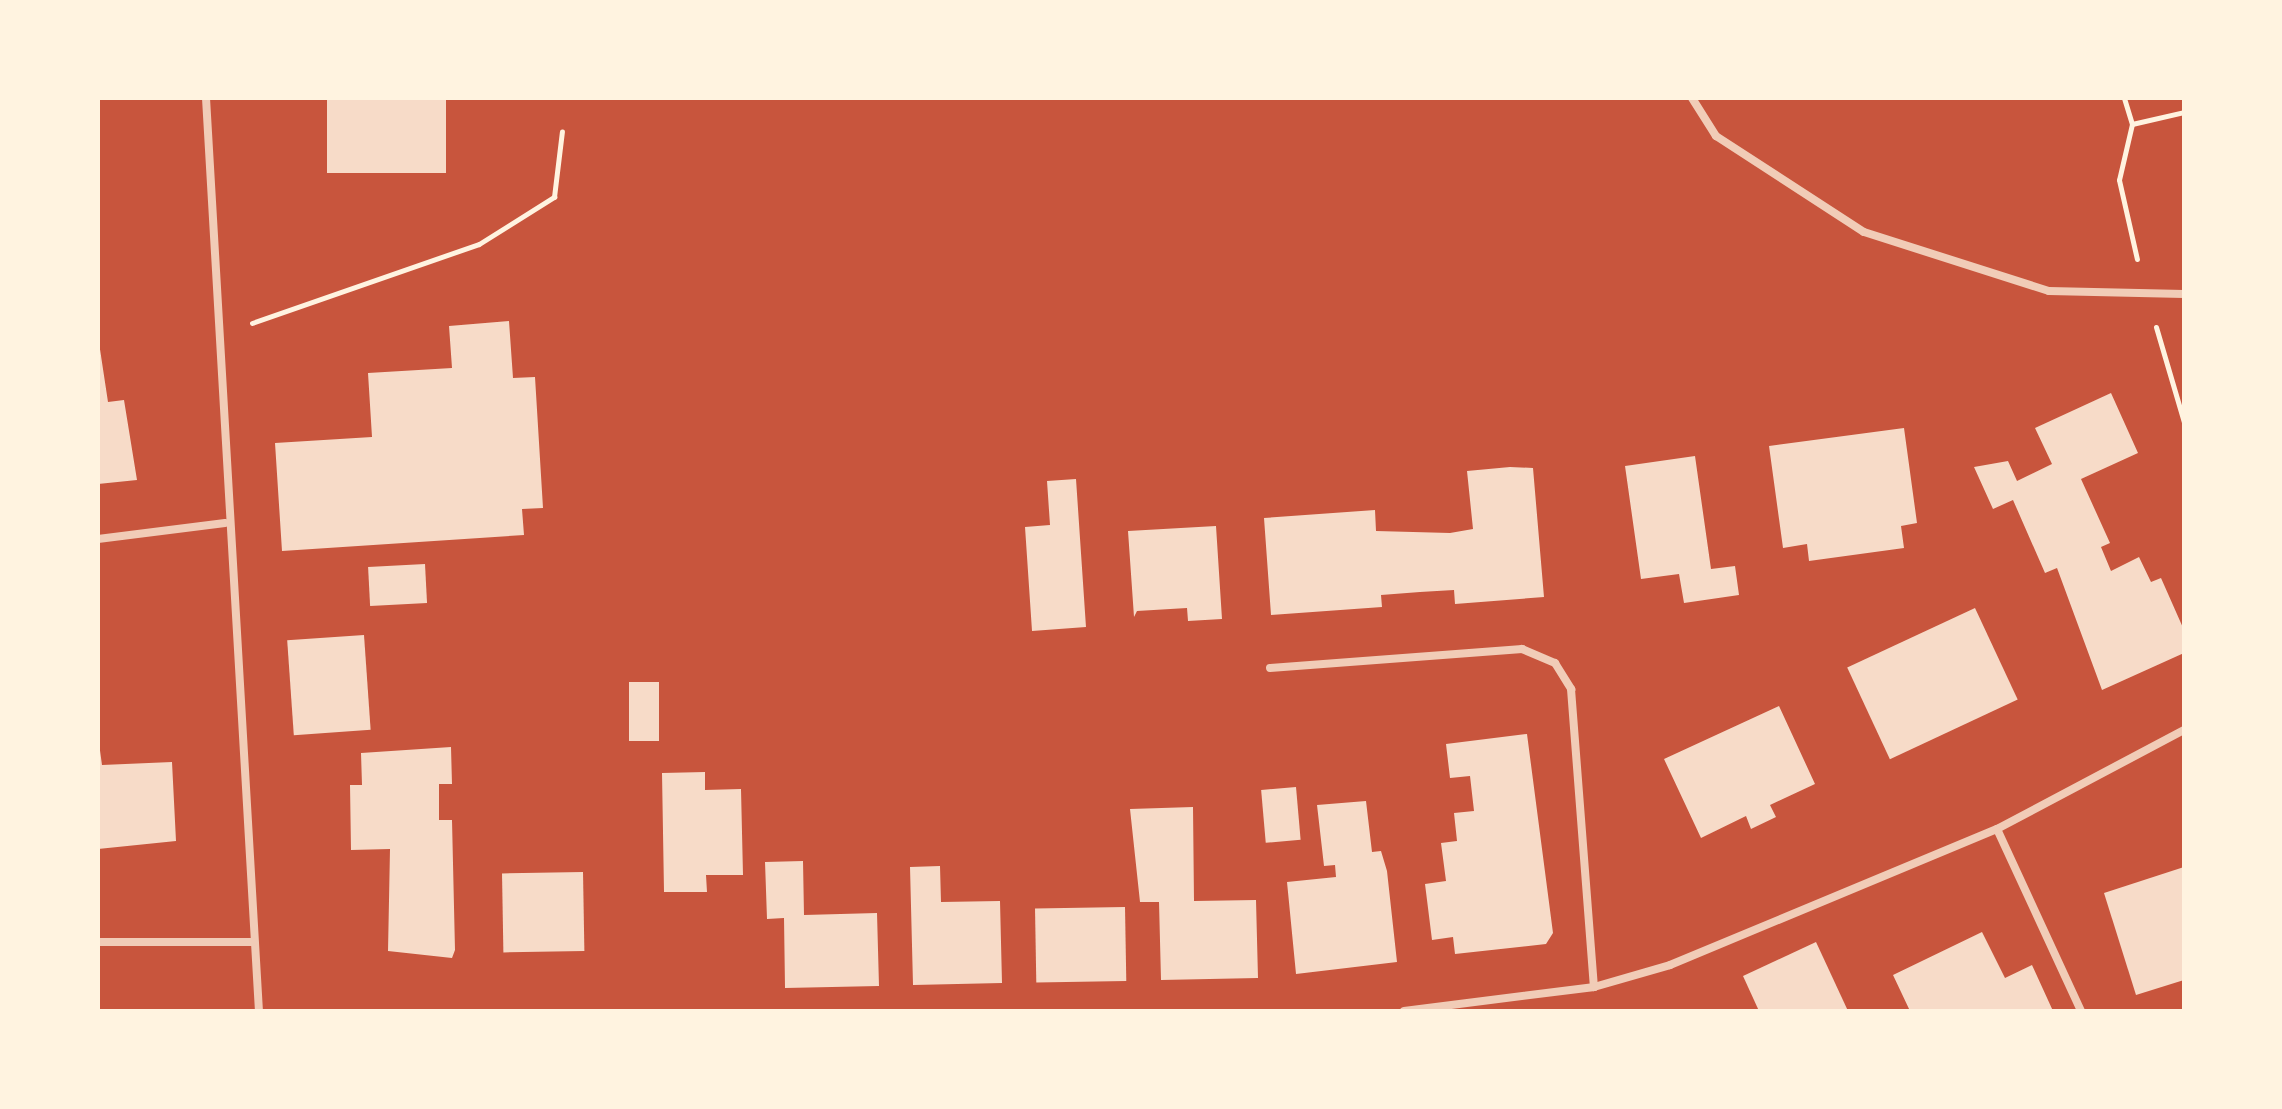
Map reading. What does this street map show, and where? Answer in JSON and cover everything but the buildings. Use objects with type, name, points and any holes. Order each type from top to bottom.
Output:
[{"type":"street","points":[[206,98],[221,334],[225,523],[259,1011]]},
{"type":"street","points":[[1692,98],[1716,136],[1864,232],[2049,291],[2184,294]]},
{"type":"street","points":[[98,539],[225,523]]},
{"type":"street","points":[[1270,668],[1522,649],[1555,663],[1571,689],[1594,987]]},
{"type":"street","points":[[1404,1011],[1594,987],[1670,965],[1997,829],[2184,730]]},
{"type":"street","points":[[1997,829],[2081,1011]]},
{"type":"street","points":[[98,942],[253,942]]},
{"type":"path","points":[[2132,124],[2184,112]]},
{"type":"path","points":[[221,334],[479,244],[554,197],[562,131]]}]
